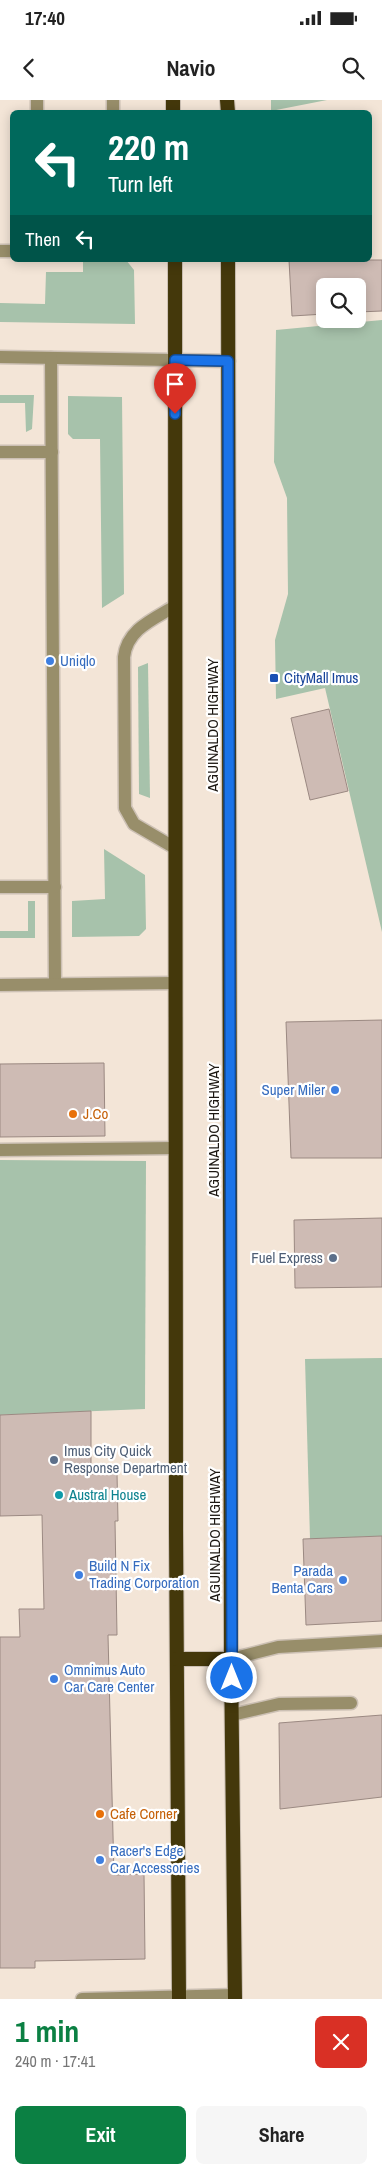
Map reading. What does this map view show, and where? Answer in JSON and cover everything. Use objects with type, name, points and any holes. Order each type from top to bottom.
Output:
[{"type":"highway","points":[[173,262],[175,360],[175,1148],[179,1998]]},
{"type":"highway","name":"AGUINALDO HIGHWAY","points":[[228,262],[231,1659],[235,1997]]},
{"type":"highway","points":[[177,1659],[231,1659]]},
{"type":"street","points":[[0,357],[228,361]]},
{"type":"street","points":[[51,358],[55,984]]},
{"type":"street","points":[[0,452],[52,452]]},
{"type":"street","points":[[175,606],[133,634],[125,648],[124,675],[125,808],[134,824],[175,848]]},
{"type":"street","points":[[0,887],[55,887]]},
{"type":"street","points":[[0,985],[175,983]]},
{"type":"street","points":[[0,1150],[175,1148]]},
{"type":"street","points":[[231,1659],[278,1648],[382,1642]]},
{"type":"street","points":[[232,1715],[279,1704],[351,1703]]},
{"type":"street","points":[[82,1999],[235,1997]]},
{"type":"green space","points":[[271,100],[327,100],[276,110],[271,110]]},
{"type":"green space","points":[[83,262],[128,262],[134,270],[135,324],[0,322],[0,303],[45,304],[46,272],[83,272]]},
{"type":"green space","points":[[382,320],[382,932],[325,688],[276,699],[275,640],[288,594],[287,498],[274,462],[276,330],[316,326],[316,328],[366,328],[366,322]]},
{"type":"green space","points":[[0,395],[34,395],[32,429],[26,432],[25,403],[0,403]]},
{"type":"green space","points":[[68,396],[122,397],[124,594],[102,608],[100,439],[73,439],[68,434]]},
{"type":"green space","points":[[148,663],[150,798],[139,794],[138,667]]},
{"type":"green space","points":[[104,849],[145,875],[146,929],[139,936],[72,937],[72,901],[105,899]]},
{"type":"green space","points":[[28,901],[35,901],[35,938],[0,938],[0,931],[28,931]]},
{"type":"green space","points":[[0,1160],[146,1161],[145,1409],[0,1415]]},
{"type":"green space","points":[[382,1358],[382,1536],[310,1539],[305,1359]]},
{"type":"building","points":[[372,260],[382,260],[382,311],[366,312],[366,278],[316,278],[316,315],[292,316],[289,262],[372,262]]},
{"type":"building","points":[[329,709],[348,791],[310,800],[291,718]]},
{"type":"building","name":"Super Miler","points":[[382,1020],[382,1158],[291,1158],[286,1022]]},
{"type":"building","points":[[104,1063],[105,1136],[0,1137],[0,1064]]},
{"type":"building","points":[[382,1218],[382,1287],[295,1288],[294,1220]]},
{"type":"building","points":[[91,1411],[91,1474],[117,1473],[118,1521],[115,1521],[117,1635],[108,1635],[114,1875],[144,1874],[145,1959],[35,1961],[35,1968],[0,1968],[0,1637],[20,1637],[19,1609],[44,1609],[42,1515],[0,1516],[0,1415]]},
{"type":"building","name":"Parada Benta Cars","points":[[382,1536],[382,1621],[306,1625],[303,1539]]},
{"type":"building","points":[[382,1715],[382,1797],[280,1809],[279,1723]]},
{"type":"place","name":"Uniqlo","points":[[50,661]]},
{"type":"place","name":"CityMall Imus","points":[[274,678]]},
{"type":"place","name":"Super Miler","points":[[335,1090]]},
{"type":"place","name":"J.Co","points":[[73,1114]]},
{"type":"place","name":"Fuel Express","points":[[333,1258]]},
{"type":"place","name":"Imus City Quick Response Department","points":[[54,1460]]},
{"type":"place","name":"Austral House","points":[[59,1495]]},
{"type":"place","name":"Build N Fix Trading Corporation","points":[[79,1575]]},
{"type":"place","name":"Parada Benta Cars","points":[[343,1580]]},
{"type":"place","name":"Omnimus Auto Car Care Center","points":[[54,1679]]},
{"type":"place","name":"Cafe Corner","points":[[100,1814]]},
{"type":"place","name":"Racer's Edge Car Accessories","points":[[100,1860]]},
{"type":"route","points":[[175,414],[175,360],[228,361],[232,1678]]}]
